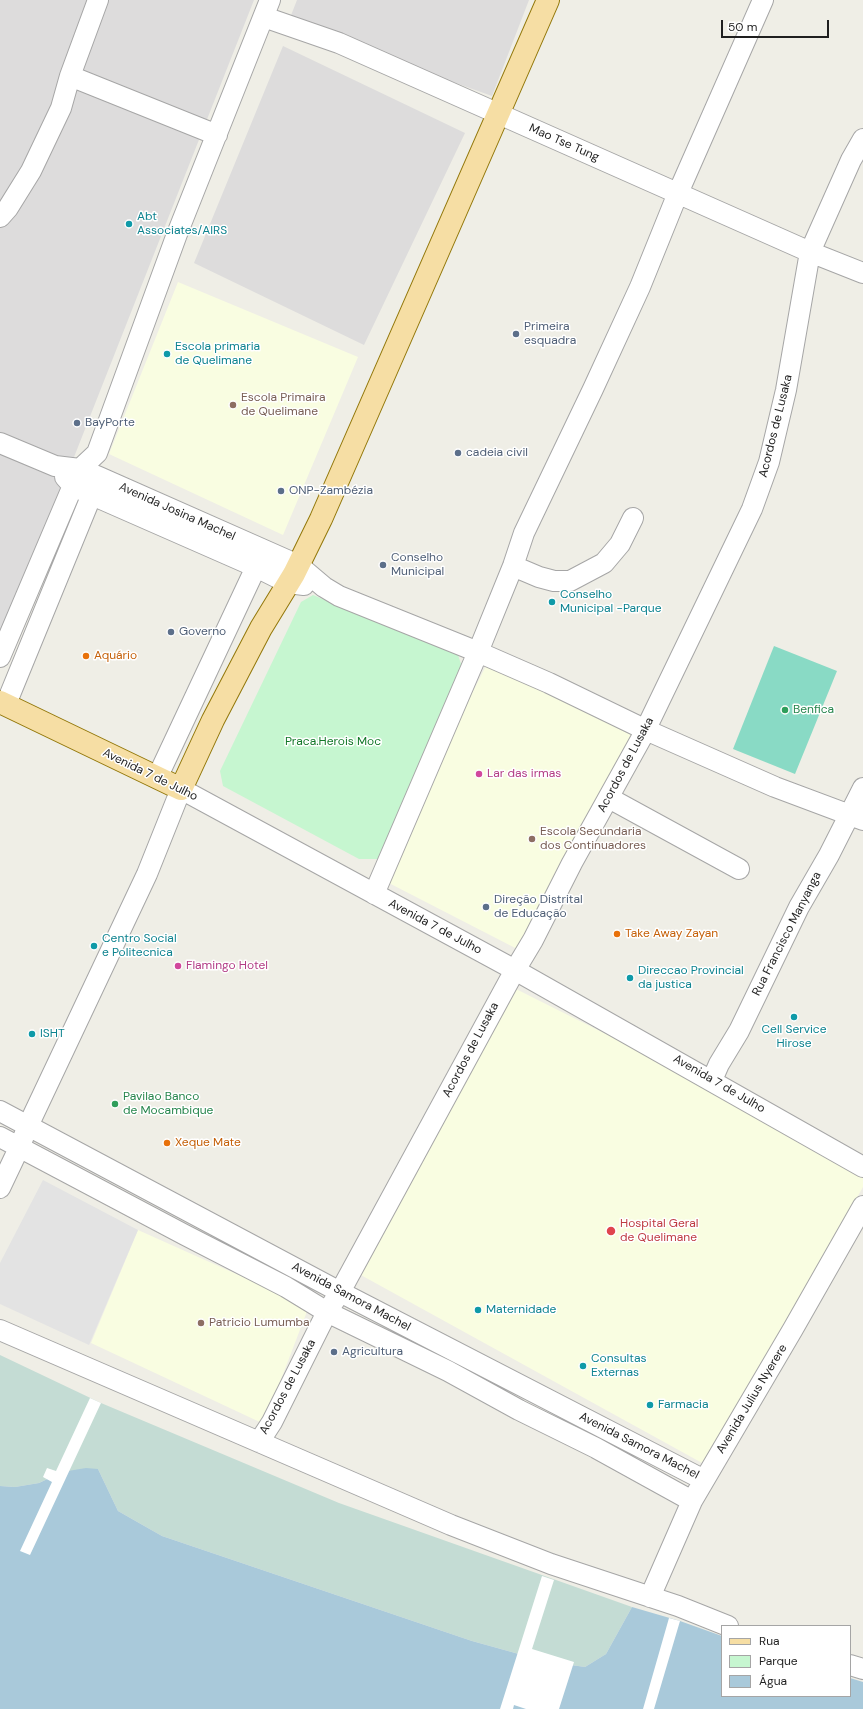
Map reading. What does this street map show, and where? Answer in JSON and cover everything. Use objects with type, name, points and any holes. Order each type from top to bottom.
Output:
[{"type":"main road","points":[[181,789],[196,756],[257,636],[293,574],[321,519],[548,0]]},
{"type":"main road","name":"Avenida 7 de Julho","points":[[3,703],[181,789]]},
{"type":"street","points":[[0,217],[8,208],[31,172],[61,108],[70,76],[98,0]]},
{"type":"street","points":[[374,894],[478,652],[513,566],[524,533],[637,293],[678,193],[763,0]]},
{"type":"street","points":[[3,703],[96,486],[97,453],[177,234],[267,8]]},
{"type":"street","name":"Mao Tse Tung","points":[[267,8],[339,43],[810,252],[863,273]]},
{"type":"street","points":[[70,76],[217,135]]},
{"type":"street","name":"Acordos de Lusaka","points":[[259,1442],[272,1422],[327,1312],[340,1292],[646,730],[752,509],[769,462],[786,390],[810,252],[851,160],[863,139]]},
{"type":"street","name":"Avenida Josina Machel","points":[[0,443],[55,466],[76,478],[293,574]]},
{"type":"street","points":[[0,657],[76,478],[97,453]]},
{"type":"street","name":"Avenida Josina Machel","points":[[96,486],[256,567],[293,574]]},
{"type":"street","points":[[513,566],[539,577],[554,581],[570,581],[604,563],[620,544],[633,518]]},
{"type":"street","points":[[157,778],[256,567]]},
{"type":"street","points":[[293,574],[324,587],[339,596],[478,652],[549,683],[646,730],[775,787],[856,818]]},
{"type":"street","name":"Rua Francisco Manyanga","points":[[712,1080],[719,1064],[739,1031],[799,908],[829,855],[856,818],[863,788]]},
{"type":"street","points":[[0,1188],[147,874],[181,789]]},
{"type":"street","name":"Avenida 7 de Julho","points":[[181,789],[515,970],[712,1080],[863,1167]]},
{"type":"street","points":[[609,798],[739,869]]},
{"type":"street","name":"Avenida Samora Machel","points":[[0,1111],[340,1292],[704,1480]]},
{"type":"street","name":"Avenida Samora Machel","points":[[0,1137],[286,1287],[327,1312],[448,1371],[519,1410],[596,1448],[692,1501]]},
{"type":"street","name":"Avenida Julius Nyerere","points":[[650,1597],[692,1501],[863,1206]]},
{"type":"street","points":[[0,1330],[451,1525],[551,1564],[678,1606],[726,1625]]},
{"type":"street","points":[[851,1664],[863,1669]]},
{"type":"shaded area","points":[[0,0],[254,0],[0,645]]},
{"type":"shaded area","points":[[297,0],[529,0],[492,96],[288,23]]},
{"type":"shaded area","points":[[283,46],[465,133],[364,345],[194,263]]},
{"type":"shaded area","name":"Escola Primaira de Quelimane","points":[[178,282],[358,357],[283,535],[109,454]]},
{"type":"shaded area","points":[[487,664],[640,736],[523,952],[383,880],[434,768]]},
{"type":"shaded area","name":"Hospital Geral de Quelimane","points":[[516,989],[863,1163],[863,1187],[704,1464],[359,1274]]},
{"type":"shaded area","points":[[43,1180],[138,1230],[89,1345],[0,1304],[0,1263]]},
{"type":"shaded area","name":"Patricio Lumumba","points":[[138,1230],[301,1303],[314,1293],[264,1424],[91,1343]]},
{"type":"shaded area","points":[[0,1355],[101,1403],[339,1503],[632,1607],[606,1654],[585,1667],[544,1661],[472,1641],[162,1536],[118,1511],[98,1469],[62,1472],[39,1483],[15,1487],[0,1486]]},
{"type":"green space","name":"Praca.Herois Moc","points":[[313,595],[458,655],[463,670],[378,859],[359,859],[223,786],[220,771],[301,602]]},
{"type":"green space","name":"Benfica","points":[[774,646],[837,671],[795,774],[733,749]]},
{"type":"water","points":[[86,1468],[98,1469],[118,1511],[162,1536],[472,1641],[544,1661],[585,1667],[606,1654],[632,1607],[680,1621],[721,1636],[721,1697],[851,1697],[851,1678],[863,1682],[863,1709],[0,1709],[0,1486],[15,1487],[39,1483],[62,1472]]},
{"type":"pier","points":[[90,1398],[101,1403],[30,1555],[20,1551],[52,1482],[43,1477],[47,1468],[56,1471]]},
{"type":"pier","points":[[542,1576],[554,1580],[532,1649],[574,1662],[559,1709],[526,1709],[514,1705],[513,1709],[500,1709]]},
{"type":"pier","points":[[669,1618],[680,1621],[654,1709],[643,1709]]},
{"type":"place","name":"Abt Associates/AIRS","points":[[129,224]]},
{"type":"place","name":"Primeira esquadra","points":[[516,334]]},
{"type":"place","name":"Escola primaria de Quelimane","points":[[167,354]]},
{"type":"place","name":"Escola Primaira de Quelimane","points":[[233,405]]},
{"type":"place","name":"BayPorte","points":[[77,423]]},
{"type":"place","name":"cadeia civil","points":[[458,453]]},
{"type":"place","name":"ONP-Zambézia","points":[[281,491]]},
{"type":"place","name":"Conselho Municipal","points":[[383,565]]},
{"type":"place","name":"Conselho Municipal -Parque","points":[[552,602]]},
{"type":"place","name":"Governo","points":[[171,632]]},
{"type":"place","name":"Aquário","points":[[86,656]]},
{"type":"place","name":"Benfica","points":[[785,710]]},
{"type":"place","name":"Lar das irmas","points":[[479,774]]},
{"type":"place","name":"Escola Secundaria dos Continuadores","points":[[532,839]]},
{"type":"place","name":"Direção Distrital de Educação","points":[[486,907]]},
{"type":"place","name":"Take Away Zayan","points":[[617,934]]},
{"type":"place","name":"Centro Social e Politecnica","points":[[94,946]]},
{"type":"place","name":"Flamingo Hotel","points":[[178,966]]},
{"type":"place","name":"Direccao Provincial da justica","points":[[630,978]]},
{"type":"place","name":"Cell Service Hirose","points":[[794,1017]]},
{"type":"place","name":"ISHT","points":[[32,1034]]},
{"type":"place","name":"Pavilao Banco de Mocambique","points":[[115,1104]]},
{"type":"place","name":"Xeque Mate","points":[[167,1143]]},
{"type":"place","name":"Hospital Geral de Quelimane","points":[[611,1231]]},
{"type":"place","name":"Maternidade","points":[[478,1310]]},
{"type":"place","name":"Patricio Lumumba","points":[[201,1323]]},
{"type":"place","name":"Agricultura","points":[[334,1352]]},
{"type":"place","name":"Consultas Externas","points":[[583,1366]]},
{"type":"place","name":"Farmacia","points":[[650,1405]]}]
